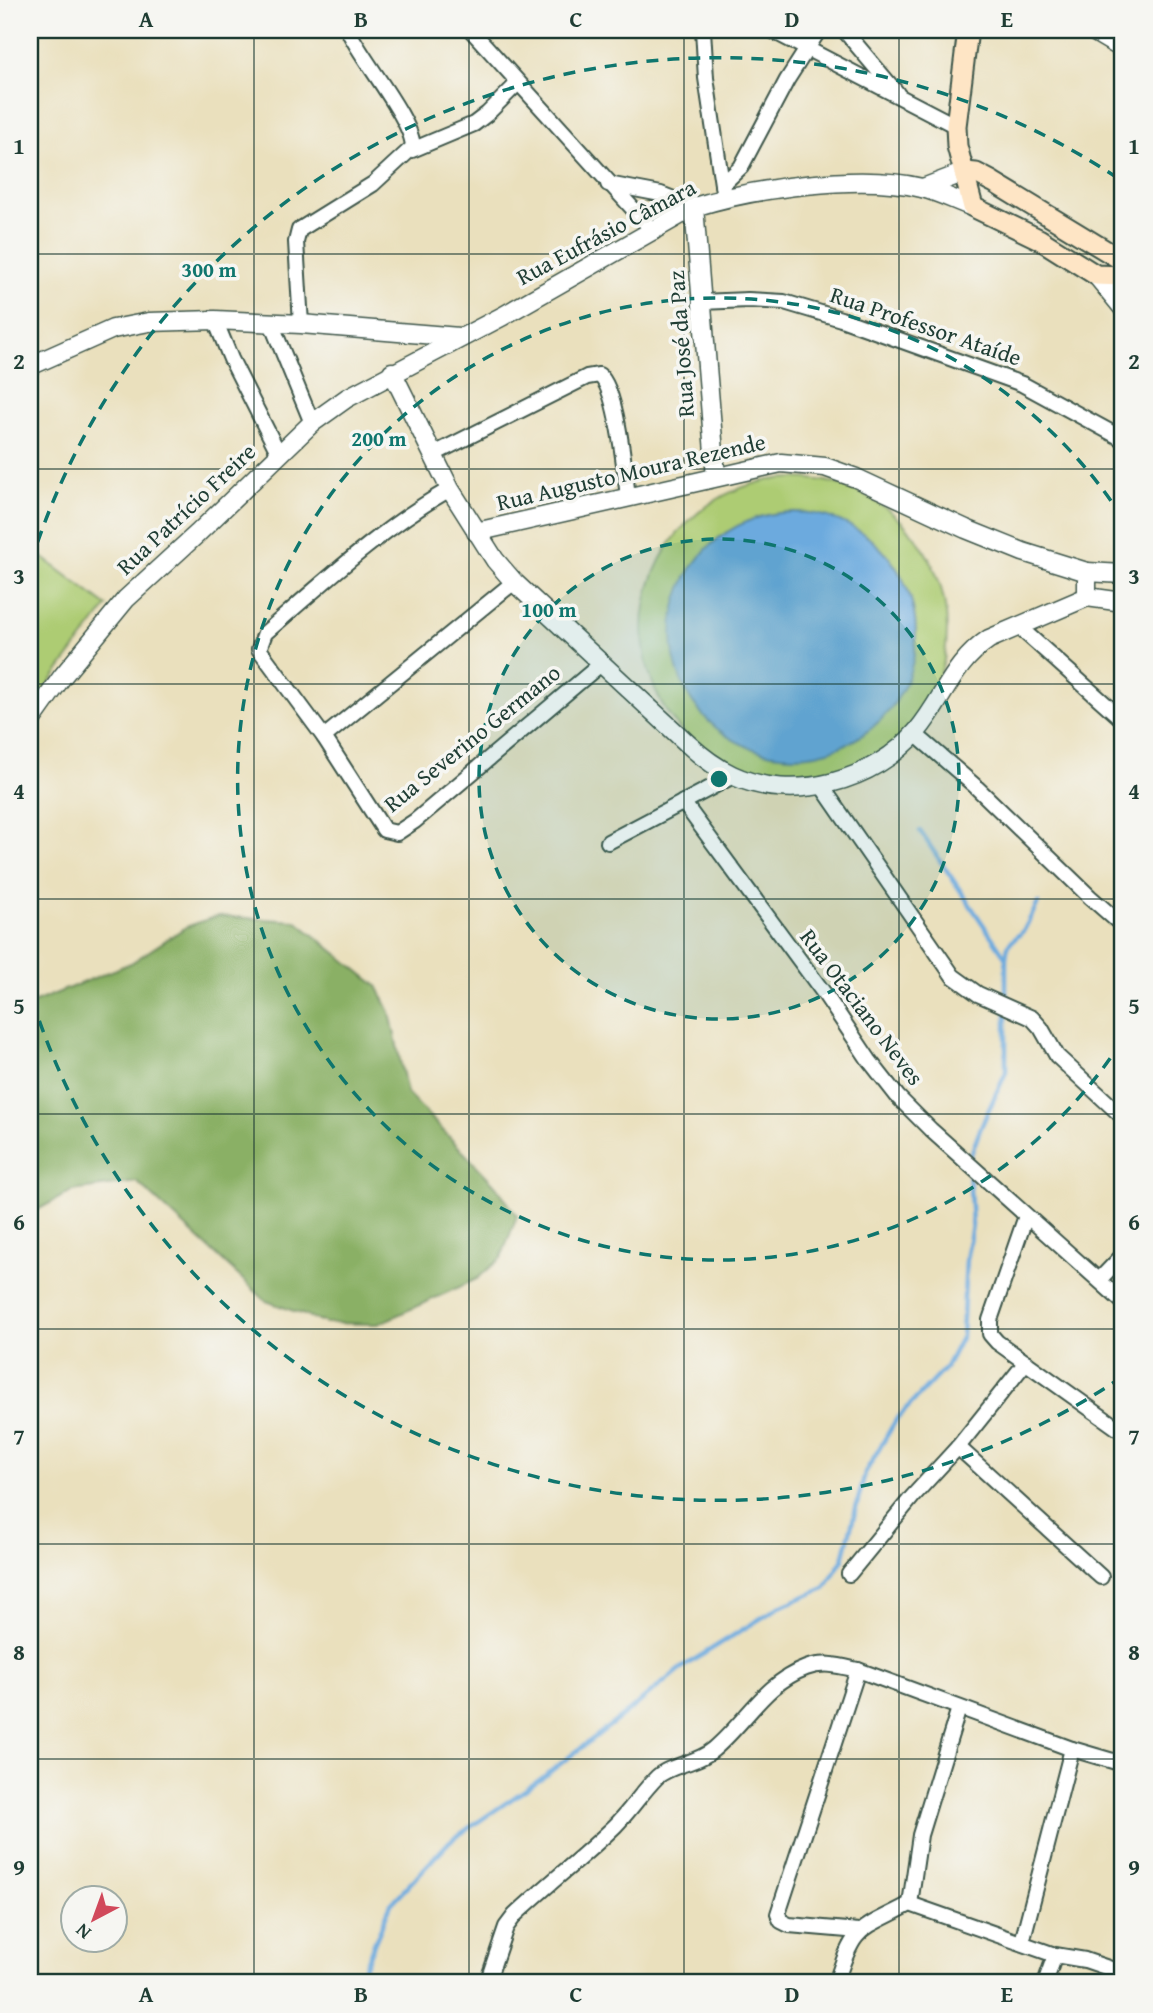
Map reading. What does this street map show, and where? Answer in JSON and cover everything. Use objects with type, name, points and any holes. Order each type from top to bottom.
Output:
[{"type":"main road","points":[[968,30],[956,127],[957,146],[973,207]]},
{"type":"main road","points":[[965,172],[975,173],[993,182],[1123,261]]},
{"type":"main road","name":"Rua Eufrásio Câmara","points":[[973,207],[1039,239],[1096,275]]},
{"type":"main road","points":[[1096,275],[1123,276]]},
{"type":"street","points":[[348,30],[404,121],[412,138],[412,150]]},
{"type":"street","points":[[471,30],[654,232]]},
{"type":"street","points":[[703,30],[708,100],[723,192]]},
{"type":"street","points":[[771,30],[956,127]]},
{"type":"street","points":[[723,192],[741,167],[818,30]]},
{"type":"street","points":[[845,30],[902,100]]},
{"type":"street","points":[[1091,30],[1123,49]]},
{"type":"street","points":[[301,324],[296,242],[299,230],[373,184],[412,150],[474,124],[518,83]]},
{"type":"street","points":[[923,188],[965,172]]},
{"type":"street","name":"Rua Eufrásio Câmara","points":[[459,337],[503,316],[723,192],[854,181],[923,188],[973,207]]},
{"type":"street","points":[[608,184],[660,194],[694,207]]},
{"type":"street","name":"Rua José da Paz","points":[[694,207],[716,477]]},
{"type":"street","name":"Rua Eufrásio Câmara","points":[[1096,275],[1123,308]]},
{"type":"street","name":"Rua Professor Ataíde","points":[[701,302],[784,302],[841,319],[1022,384],[1123,439]]},
{"type":"street","points":[[30,366],[113,329],[149,322],[215,320],[301,324],[459,337]]},
{"type":"street","name":"Rua Patrício Freire","points":[[215,320],[231,359],[279,454]]},
{"type":"street","points":[[271,323],[312,423]]},
{"type":"street","name":"Rua Patrício Freire","points":[[30,722],[62,677],[126,599],[312,423],[347,398],[459,337]]},
{"type":"street","name":"Rua Severino Germano","points":[[392,372],[450,489],[476,532],[514,582],[688,744],[705,759],[733,776],[785,787],[821,785],[867,770],[895,753],[915,734],[960,664],[974,648],[1087,597]]},
{"type":"street","points":[[434,454],[587,377],[599,375],[608,384],[622,447],[628,497]]},
{"type":"street","name":"Rua Augusto Moura Rezende","points":[[476,532],[781,463],[825,467],[856,478],[1023,552],[1087,572],[1123,575]]},
{"type":"street","points":[[450,489],[369,544],[262,637],[259,649],[324,737],[514,582]]},
{"type":"street","points":[[1087,572],[1087,597],[1123,602]]},
{"type":"street","points":[[1018,626],[1123,720]]},
{"type":"street","name":"Rua Severino Germano","points":[[324,737],[384,830],[397,833],[602,663]]},
{"type":"street","points":[[915,734],[974,785],[1123,926]]},
{"type":"street","points":[[608,842],[733,776]]},
{"type":"street","points":[[821,785],[953,976],[978,994],[1032,1018],[1057,1056],[1123,1117]]},
{"type":"street","name":"Rua Otaciano Neves","points":[[683,802],[826,996],[884,1081],[931,1130],[1123,1302]]},
{"type":"street","points":[[1026,1216],[989,1327],[993,1339],[1123,1432]]},
{"type":"street","points":[[1100,1279],[1123,1255]]},
{"type":"street","points":[[849,1574],[913,1496],[958,1447],[1026,1362]]},
{"type":"street","points":[[958,1447],[1101,1577]]},
{"type":"street","points":[[487,1983],[509,1921],[619,1822],[659,1775],[705,1756],[756,1702],[790,1675],[806,1667],[823,1663],[858,1670],[1123,1765]]},
{"type":"street","points":[[858,1670],[778,1914],[779,1919],[789,1925],[859,1931]]},
{"type":"street","points":[[910,1904],[920,1835],[959,1708]]},
{"type":"street","points":[[1021,1942],[1073,1749]]},
{"type":"street","points":[[836,1983],[845,1954],[859,1931],[910,1904],[1055,1955],[1085,1960],[1123,1973]]},
{"type":"street","points":[[1045,1983],[1055,1955]]},
{"type":"green space","points":[[795,478],[825,481],[853,490],[879,504],[902,523],[921,546],[935,572],[944,600],[947,630],[944,660],[935,688],[921,714],[902,737],[879,756],[853,770],[825,779],[795,782],[765,779],[737,770],[711,756],[688,737],[669,714],[655,688],[646,660],[643,630],[646,600],[655,572],[669,546],[688,523],[711,504],[737,490],[765,481]]},
{"type":"green space","points":[[30,548],[107,606],[30,709]]},
{"type":"green space","points":[[217,916],[296,921],[377,986],[390,1012],[407,1093],[497,1187],[517,1216],[501,1258],[477,1279],[378,1324],[326,1323],[266,1301],[137,1182],[72,1191],[30,1214],[30,1004],[131,963],[186,927]]},
{"type":"water","points":[[794,512],[829,517],[841,522],[862,533],[880,548],[895,566],[906,587],[911,599],[916,634],[911,669],[906,681],[895,702],[880,720],[862,735],[841,746],[829,751],[794,756],[759,751],[747,746],[726,735],[708,720],[693,702],[682,681],[677,669],[672,634],[677,599],[682,587],[693,566],[708,548],[726,533],[747,522],[759,517]]},
{"type":"waterway","points":[[920,831],[1006,958],[1006,1072],[970,1157]]},
{"type":"waterway","points":[[1006,958],[1008,945],[1024,930],[1038,903]]},
{"type":"waterway","points":[[355,1983],[391,1904],[450,1841],[538,1781],[681,1668],[779,1607],[825,1588],[843,1559],[865,1473],[896,1420],[946,1367],[962,1336],[966,1260],[972,1225],[969,1170]]}]
